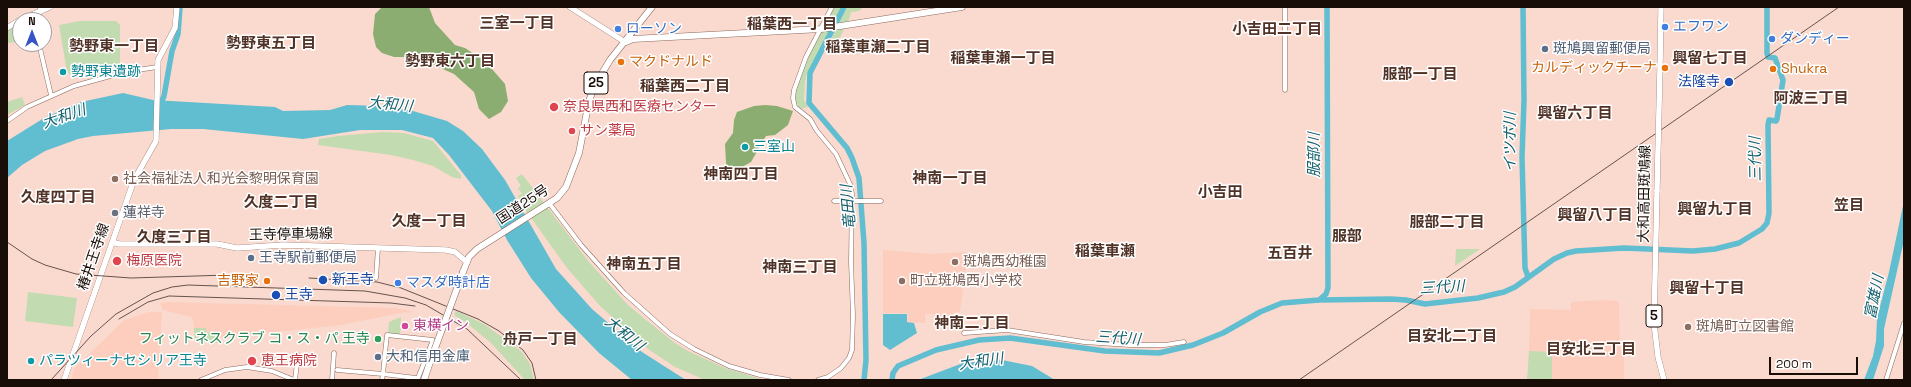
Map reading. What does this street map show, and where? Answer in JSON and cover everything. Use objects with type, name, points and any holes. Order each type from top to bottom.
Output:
[{"type":"highway","name":"国道25号","points":[[424,380],[463,272],[472,253],[562,193],[572,173],[579,153],[589,101],[595,85],[610,60],[652,7]]},
{"type":"highway","points":[[625,42],[696,36],[823,29],[962,7]]},
{"type":"highway","points":[[644,39],[650,36],[682,34],[684,31]]},
{"type":"highway","points":[[625,42],[644,39],[662,39]]},
{"type":"main road","points":[[40,9],[50,7]]},
{"type":"main road","name":"椿井王寺線","points":[[64,380],[134,180],[156,141],[157,70],[160,56],[175,28],[177,7]]},
{"type":"main road","points":[[570,7],[625,42]]},
{"type":"main road","name":"大和高田斑鳩線","points":[[1661,7],[1654,323],[1658,357],[1664,380]]},
{"type":"main road","name":"王寺停車場線","points":[[112,242],[119,244],[217,244],[237,248],[282,245],[449,250],[467,262]]},
{"type":"street","points":[[818,380],[828,377],[841,368],[849,358],[852,350],[854,315],[851,262],[852,201],[850,184],[836,154],[817,131],[812,122],[797,109],[793,102],[794,90],[806,57],[823,29],[832,7]]},
{"type":"street","points":[[1285,7],[1285,90]]},
{"type":"street","points":[[42,52],[51,96]]},
{"type":"street","points":[[7,121],[27,107],[51,96],[94,80],[157,70]]},
{"type":"street","points":[[834,201],[881,201]]},
{"type":"street","points":[[549,203],[581,245],[624,293],[670,334],[694,349],[729,366],[760,375],[789,380]]},
{"type":"street","points":[[376,278],[378,248]]},
{"type":"street","points":[[1886,380],[1904,323]]},
{"type":"street","points":[[964,333],[1012,331],[1084,342],[1130,345],[1165,345],[1184,342]]},
{"type":"street","points":[[337,370],[383,374],[419,377],[433,340],[387,335],[383,374],[382,380]]},
{"type":"street","points":[[332,380],[334,353]]},
{"type":"street","points":[[201,380],[225,370],[247,367],[272,371],[295,380],[298,355]]},
{"type":"shaded area","points":[[883,250],[931,254],[966,252],[968,255],[960,311],[939,319],[939,314],[925,314],[925,323],[908,322],[908,313],[883,313]]},
{"type":"shaded area","points":[[1601,300],[1617,301],[1619,303],[1620,348],[1624,350],[1624,380],[1552,380],[1552,352],[1529,351],[1530,309],[1571,310],[1571,302]]},
{"type":"shaded area","points":[[160,303],[395,308],[414,312],[400,313],[341,325],[221,338],[220,333],[206,332],[205,328],[194,328],[191,317],[163,310]]},
{"type":"shaded area","points":[[150,312],[162,312],[158,380],[71,380],[74,369],[124,320]]},
{"type":"green space","points":[[382,7],[429,7],[435,23],[455,45],[465,48],[485,61],[505,84],[508,101],[501,112],[489,119],[479,109],[474,92],[454,74],[416,57],[394,57],[382,53],[376,47],[373,34],[375,14]]},
{"type":"green space","points":[[833,7],[863,7],[859,11],[851,12],[849,20],[838,41],[828,36],[807,74],[804,100],[808,107],[800,109],[795,101],[795,92],[807,60]]},
{"type":"green space","points":[[80,21],[116,21],[120,25],[120,66],[74,77],[67,72],[59,25]]},
{"type":"green space","points":[[12,27],[12,43],[7,43],[7,30]]},
{"type":"green space","points":[[22,97],[25,105],[7,115],[7,102]]},
{"type":"green space","points":[[754,106],[777,106],[793,111],[788,125],[775,135],[766,136],[751,162],[742,167],[734,178],[727,180],[725,144],[733,133],[734,120],[737,112]]},
{"type":"green space","points":[[382,132],[404,133],[433,141],[461,175],[461,179],[452,177],[433,166],[413,160],[391,155],[318,145],[319,139]]},
{"type":"green space","points":[[522,174],[589,262],[628,305],[675,343],[688,351],[725,368],[764,380],[705,380],[675,367],[648,349],[600,306],[567,268],[524,208],[518,196],[522,194],[518,188],[521,186],[516,178]]},
{"type":"green space","points":[[1456,249],[1480,249],[1455,266]]},
{"type":"green space","points":[[28,292],[77,298],[73,327],[25,321]]},
{"type":"green space","points":[[456,311],[484,324],[521,351],[530,364],[534,380],[525,380],[491,343],[468,324],[454,315]]},
{"type":"green space","points":[[401,317],[400,335],[389,334],[389,322]]},
{"type":"green space","points":[[194,328],[206,328],[206,332],[219,333],[219,341],[217,343],[195,341]]},
{"type":"green space","points":[[1529,351],[1552,352],[1552,380],[1527,380]]},
{"type":"water","name":"大和川","points":[[123,93],[153,100],[275,107],[283,111],[330,110],[347,105],[383,106],[413,111],[447,121],[463,131],[482,149],[505,180],[556,269],[592,309],[642,352],[686,380],[632,380],[599,353],[559,312],[531,278],[507,240],[492,211],[449,155],[433,138],[402,130],[360,130],[303,139],[203,129],[171,129],[93,136],[78,139],[45,151],[22,165],[7,178],[7,141],[44,118],[81,102]]},
{"type":"water","points":[[1904,201],[1904,240],[1884,329],[1884,346],[1873,380],[1864,380],[1873,356],[1876,341],[1877,318],[1889,272]]},
{"type":"water","points":[[883,314],[907,314],[907,322],[914,323],[917,333],[890,350],[883,345]]},
{"type":"water","name":"大和川","points":[[1002,360],[1032,366],[1055,380],[918,380],[963,363]]},
{"type":"waterway","points":[[159,107],[164,96],[172,51],[178,34],[180,7]]},
{"type":"waterway","name":"竜田川","points":[[844,7],[810,73],[809,103],[847,148],[859,178],[864,243],[866,360],[864,380]]},
{"type":"waterway","name":"服部川","points":[[1319,300],[1326,294],[1328,288],[1327,7]]},
{"type":"waterway","name":"イツボ川","points":[[1523,7],[1524,100],[1522,157],[1525,268],[1528,277]]},
{"type":"waterway","name":"三代川","points":[[892,380],[893,373],[898,366],[936,350],[979,340],[1010,338],[1105,351],[1159,353],[1193,345],[1223,333],[1260,312],[1282,303],[1319,300],[1391,299],[1425,304],[1478,298],[1504,292],[1515,287],[1554,259],[1576,251],[1624,248],[1693,251],[1715,249],[1739,243],[1762,229],[1767,223],[1769,213],[1768,125],[1769,120],[1776,121],[1777,119],[1783,80],[1775,58],[1768,57],[1767,53],[1767,7]]},
{"type":"railway","points":[[1299,380],[1839,7]]},
{"type":"railway","points":[[7,242],[32,259],[45,265],[76,274],[131,278],[228,275]]},
{"type":"railway","points":[[309,278],[377,282],[401,288],[478,319],[499,331],[523,350],[532,363],[536,380]]},
{"type":"railway","points":[[51,380],[91,336],[116,314],[153,293],[172,287],[188,285],[365,291],[405,298],[426,305],[467,329],[521,380]]},
{"type":"railway","points":[[119,319],[148,302],[169,296],[391,303],[415,306]]},
{"type":"place","name":"エフワン","points":[[1665,27]]},
{"type":"place","name":"ローソン","points":[[618,29]]},
{"type":"place","name":"ダンディー","points":[[1772,39]]},
{"type":"place","name":"斑鳩興留郵便局","points":[[1545,49]]},
{"type":"place","name":"マクドナルド","points":[[621,62]]},
{"type":"place","name":"カルディックチーナ","points":[[1665,68]]},
{"type":"place","name":"Shukra","points":[[1773,69]]},
{"type":"place","name":"勢野東遺跡","points":[[63,72]]},
{"type":"place","name":"法隆寺","points":[[1729,82]]},
{"type":"place","name":"奈良県西和医療センター","points":[[554,107]]},
{"type":"place","name":"サン薬局","points":[[572,131]]},
{"type":"place","name":"三室山","points":[[745,147]]},
{"type":"place","name":"社会福祉法人和光会黎明保育園","points":[[115,179]]},
{"type":"place","name":"蓮祥寺","points":[[115,213]]},
{"type":"place","name":"王寺駅前郵便局","points":[[251,258]]},
{"type":"place","name":"梅原医院","points":[[117,261]]},
{"type":"place","name":"斑鳩西幼稚園","points":[[955,262]]},
{"type":"place","name":"新王寺","points":[[323,280]]},
{"type":"place","name":"吉野家","points":[[267,281]]},
{"type":"place","name":"町立斑鳩西小学校","points":[[902,281]]},
{"type":"place","name":"マスダ時計店","points":[[398,283]]},
{"type":"place","name":"王寺","points":[[276,295]]},
{"type":"place","name":"東横イン","points":[[405,326]]},
{"type":"place","name":"斑鳩町立図書館","points":[[1688,327]]},
{"type":"place","name":"フィットネスクラブ コ・ス・パ 王寺","points":[[378,339]]},
{"type":"place","name":"大和信用金庫","points":[[378,357]]},
{"type":"place","name":"パラツィーナセシリア王寺","points":[[31,361]]},
{"type":"place","name":"恵王病院","points":[[252,361]]},
{"type":"district","name":"三室一丁目","points":[[517,24]]},
{"type":"district","name":"稲葉西一丁目","points":[[792,25]]},
{"type":"district","name":"小吉田二丁目","points":[[1277,30]]},
{"type":"district","name":"勢野東五丁目","points":[[271,44]]},
{"type":"district","name":"勢野東一丁目","points":[[114,47]]},
{"type":"district","name":"稲葉車瀬二丁目","points":[[878,48]]},
{"type":"district","name":"稲葉車瀬一丁目","points":[[1003,59]]},
{"type":"district","name":"興留七丁目","points":[[1710,59]]},
{"type":"district","name":"勢野東六丁目","points":[[450,62]]},
{"type":"district","name":"服部一丁目","points":[[1420,75]]},
{"type":"district","name":"稲葉西二丁目","points":[[685,87]]},
{"type":"district","name":"阿波三丁目","points":[[1811,99]]},
{"type":"district","name":"興留六丁目","points":[[1575,114]]},
{"type":"district","name":"神南四丁目","points":[[741,175]]},
{"type":"district","name":"神南一丁目","points":[[950,179]]},
{"type":"district","name":"小吉田","points":[[1220,193]]},
{"type":"district","name":"久度四丁目","points":[[58,198]]},
{"type":"district","name":"久度二丁目","points":[[281,203]]},
{"type":"district","name":"笠目","points":[[1849,206]]},
{"type":"district","name":"興留九丁目","points":[[1715,210]]},
{"type":"district","name":"興留八丁目","points":[[1595,216]]},
{"type":"district","name":"久度一丁目","points":[[429,222]]},
{"type":"district","name":"服部二丁目","points":[[1447,223]]},
{"type":"district","name":"服部","points":[[1347,237]]},
{"type":"district","name":"久度三丁目","points":[[174,238]]},
{"type":"district","name":"稲葉車瀬","points":[[1105,252]]},
{"type":"district","name":"五百井","points":[[1290,254]]},
{"type":"district","name":"神南五丁目","points":[[644,265]]},
{"type":"district","name":"神南三丁目","points":[[800,268]]},
{"type":"district","name":"興留十丁目","points":[[1707,289]]},
{"type":"district","name":"神南二丁目","points":[[972,324]]},
{"type":"district","name":"目安北二丁目","points":[[1452,337]]},
{"type":"district","name":"舟戸一丁目","points":[[540,340]]},
{"type":"district","name":"目安北三丁目","points":[[1591,350]]},
{"type":"water label","name":"富雄川","points":[[1875,297]]}]
